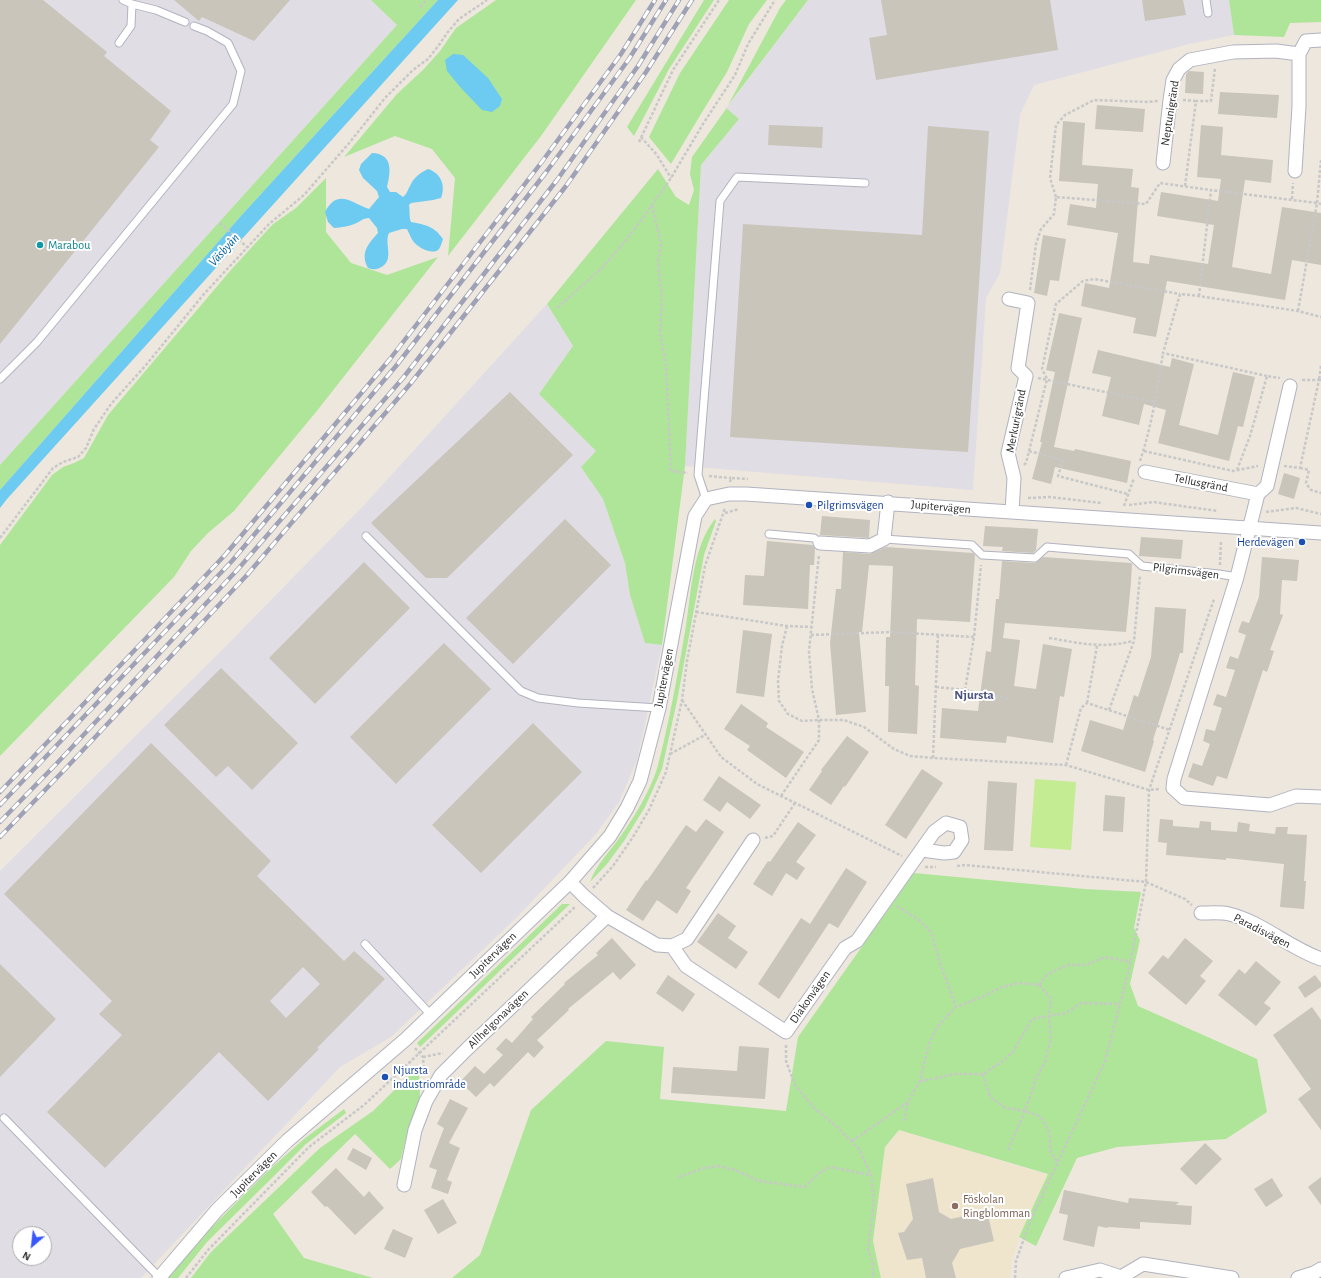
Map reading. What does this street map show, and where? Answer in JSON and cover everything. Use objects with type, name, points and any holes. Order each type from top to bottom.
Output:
[{"type":"street","points":[[1294,171],[1299,106],[1299,54],[1306,41],[1321,40]]},
{"type":"street","name":"Neptunigränd","points":[[1163,163],[1173,80],[1179,69],[1190,60],[1233,52],[1276,51],[1299,54]]},
{"type":"street","points":[[1009,299],[1028,304]]},
{"type":"street","name":"Merkurigränd","points":[[1012,506],[1014,478],[1008,453],[1026,376],[1018,368],[1028,304]]},
{"type":"street","points":[[1292,382],[1267,486],[1258,494],[1237,578],[1174,779],[1173,788],[1184,798],[1270,805],[1296,796],[1321,797]]},
{"type":"street","name":"Tellusgränd","points":[[1141,471],[1258,494]]},
{"type":"street","name":"Jupitervägen","points":[[159,1278],[217,1210],[286,1141],[406,1039],[570,882],[610,836],[627,808],[640,781],[659,708],[695,516],[706,499],[729,494],[746,494],[888,502],[1012,506],[1222,526],[1321,533]]},
{"type":"street","points":[[820,544],[870,546],[884,539],[888,502]]},
{"type":"street","points":[[570,882],[607,916],[657,946],[672,946],[687,939],[753,840]]},
{"type":"street","name":"Diakonvägen","points":[[672,946],[686,966],[786,1032],[845,948],[857,942],[922,850]]},
{"type":"street","name":"Paradisvägen","points":[[1202,913],[1229,914],[1253,923],[1294,947],[1321,959]]},
{"type":"street","name":"Allhelgonavägen","points":[[404,1186],[415,1130],[426,1101],[441,1075],[607,916]]},
{"type":"street","points":[[1066,1278],[1100,1270],[1121,1277],[1143,1264],[1232,1278]]},
{"type":"street","points":[[1298,1278],[1321,1269]]},
{"type":"lane","points":[[123,0],[132,4],[156,10],[185,22]]},
{"type":"lane","points":[[1206,0],[1208,13]]},
{"type":"lane","points":[[119,43],[131,26],[132,4]]},
{"type":"lane","points":[[0,379],[37,342],[233,104],[241,71],[228,43],[208,31],[194,26]]},
{"type":"lane","points":[[706,499],[698,475],[720,201],[737,177],[865,183]]},
{"type":"lane","points":[[769,534],[814,538],[820,544]]},
{"type":"lane","points":[[366,536],[521,691],[538,698],[578,703],[659,708]]},
{"type":"lane","points":[[884,539],[972,545],[982,555]]},
{"type":"lane","name":"Pilgrimsvägen","points":[[982,555],[1035,558],[1046,547],[1129,554],[1142,566],[1219,574],[1237,578]]},
{"type":"lane","points":[[365,944],[431,1015]]},
{"type":"lane","points":[[4,1118],[159,1278]]},
{"type":"path","points":[[420,7],[427,0]]},
{"type":"path","points":[[0,538],[52,468],[63,462],[78,457],[86,448],[94,429],[111,404],[146,365],[204,294],[247,246],[269,224],[304,195],[350,142],[385,98],[413,70],[428,59],[439,46],[447,32],[459,19],[487,0]]},
{"type":"path","points":[[639,142],[673,70],[719,0]]},
{"type":"path","points":[[557,308],[604,266],[652,205],[671,178],[703,124],[735,75],[748,44],[775,0]]},
{"type":"path","points":[[1185,186],[1196,101],[1211,101],[1216,55]]},
{"type":"path","points":[[1028,304],[1036,244],[1041,229],[1054,214],[1056,198],[1050,178],[1056,125],[1065,115],[1094,100],[1148,102],[1170,100]]},
{"type":"path","points":[[641,136],[657,155],[671,178]]},
{"type":"path","points":[[1298,311],[1316,203],[1321,160]]},
{"type":"path","points":[[1056,198],[1146,204],[1160,183],[1321,204]]},
{"type":"path","points":[[1199,296],[1211,190]]},
{"type":"path","points":[[652,205],[661,244],[658,262],[662,298],[660,333],[666,364],[671,471],[754,480]]},
{"type":"path","points":[[220,222],[247,246]]},
{"type":"path","points":[[1014,478],[1026,463],[1029,451],[1046,379],[1042,369],[1056,304],[1083,281],[1094,279],[1180,294],[1298,311],[1321,317]]},
{"type":"path","points":[[1015,1278],[1016,1261],[1030,1222],[1105,1060],[1131,962],[1146,882],[1149,790],[1216,592],[1219,574],[1223,512],[1153,502],[1124,506],[1128,494],[1141,471],[1162,353],[1180,294]]},
{"type":"path","points":[[1162,353],[1292,382],[1320,380]]},
{"type":"path","points":[[1300,468],[1320,380],[1321,366]]},
{"type":"path","points":[[1026,376],[1154,402]]},
{"type":"path","points":[[1237,470],[1250,436],[1267,376]]},
{"type":"path","points":[[1029,451],[1063,460],[1058,476],[1128,494]]},
{"type":"path","points":[[1144,451],[1233,471],[1273,464],[1309,470],[1306,483],[1311,490],[1321,493]]},
{"type":"path","points":[[186,1278],[208,1250],[309,1147],[364,1105],[585,897],[613,866],[649,810],[666,772],[682,700],[687,661],[706,566],[724,513],[731,478]]},
{"type":"path","points":[[1012,506],[1050,497],[1102,503]]},
{"type":"path","points":[[1253,513],[1296,508],[1321,514]]},
{"type":"path","points":[[782,796],[819,740],[819,720],[812,689],[809,651],[820,544]]},
{"type":"path","points":[[964,690],[974,637],[982,555]]},
{"type":"path","points":[[1109,710],[1134,641],[1138,580],[1142,566]]},
{"type":"path","points":[[696,612],[787,626],[812,627]]},
{"type":"path","points":[[787,626],[782,646],[778,681],[779,701],[788,714],[802,721],[844,720],[864,727],[894,750],[910,756],[1066,765],[1149,790],[1173,788]]},
{"type":"path","points":[[811,635],[892,632],[974,637]]},
{"type":"path","points":[[933,758],[938,634]]},
{"type":"path","points":[[1049,638],[1097,646],[1117,645],[1134,641]]},
{"type":"path","points":[[1066,765],[1082,708],[1087,703],[1097,646]]},
{"type":"path","points":[[936,687],[1011,698]]},
{"type":"path","points":[[1087,703],[1170,730]]},
{"type":"path","points":[[670,754],[705,735]]},
{"type":"path","points":[[753,840],[773,836],[794,803]]},
{"type":"path","points":[[887,900],[919,920],[931,932],[947,984],[956,1007]]},
{"type":"path","points":[[1039,985],[1048,974],[1067,964],[1086,965],[1105,957],[1131,962]]},
{"type":"path","points":[[904,1121],[908,1102],[920,1081],[929,1044],[937,1027],[956,1007],[1002,987],[1019,984],[1039,985],[1051,998],[1049,1016],[1051,1039],[1045,1062],[1037,1076],[1025,1111],[1008,1150]]},
{"type":"path","points":[[920,1081],[954,1074],[983,1074],[1013,1052],[1032,1019],[1066,1013],[1081,1003],[1120,1004]]},
{"type":"path","points":[[786,1032],[786,1061],[795,1085],[814,1108],[859,1149],[871,1175],[874,1202],[868,1249],[873,1263],[873,1278]]},
{"type":"path","points":[[406,1039],[423,1057],[424,1079]]},
{"type":"path","points":[[983,1074],[990,1097],[1006,1108],[1025,1111],[1041,1118],[1050,1133],[1050,1150],[1057,1163]]},
{"type":"path","points":[[852,1141],[908,1102]]},
{"type":"path","points":[[679,1177],[704,1168],[719,1166],[735,1170],[759,1181],[805,1187],[819,1173],[830,1167],[871,1175]]},
{"type":"shaded area","points":[[0,0],[371,0],[397,25],[0,465]]},
{"type":"shaded area","points":[[808,0],[1229,0],[1234,35],[1189,44],[1034,85],[1020,115],[1000,273],[986,298],[973,490],[685,466],[701,165],[739,119],[726,109]]},
{"type":"shaded area","points":[[547,304],[573,346],[539,394],[596,451],[581,467],[603,499],[625,563],[630,595],[645,643],[662,645],[637,760],[619,802],[596,834],[516,918],[391,1037],[340,1067],[141,1278],[0,1278],[0,871],[230,642],[366,503]]},
{"type":"shaded area","name":"Föskolan Ringblomman","points":[[899,1130],[1048,1175],[1019,1237],[1012,1260],[1010,1278],[881,1278],[873,1241],[885,1147]]},
{"type":"green space","points":[[371,0],[438,0],[240,217],[0,490],[0,465],[397,25]]},
{"type":"green space","points":[[496,0],[636,0],[541,136],[448,256],[455,178],[432,149],[395,136],[344,157],[397,94],[424,69],[440,51],[456,28]]},
{"type":"green space","points":[[704,0],[714,0],[669,69],[634,136],[627,127]]},
{"type":"green space","points":[[729,0],[767,0],[749,24],[727,72],[671,164],[649,137],[680,73]]},
{"type":"green space","points":[[786,0],[808,0],[728,106],[780,8]]},
{"type":"green space","points":[[1229,0],[1321,0],[1321,22],[1290,23],[1284,37],[1234,35]]},
{"type":"green space","points":[[726,108],[739,119],[701,165],[685,466],[662,645],[645,643],[630,595],[625,563],[603,499],[581,467],[596,451],[539,394],[573,346],[547,304],[658,169],[676,197],[689,205],[694,190],[690,174],[692,157]]},
{"type":"green space","points":[[326,178],[326,232],[351,263],[387,275],[438,257],[316,412],[234,511],[208,533],[191,551],[174,577],[0,756],[0,545],[52,475],[63,467],[84,458],[108,415],[230,271],[273,224],[296,208]]},
{"type":"green space","points":[[715,519],[716,521],[704,555],[677,701],[662,769],[645,807],[624,841],[607,864],[590,882],[600,864],[637,812],[655,774],[674,696],[697,556],[702,542]]},
{"type":"green space","points":[[1035,779],[1076,782],[1071,850],[1030,847]]},
{"type":"green space","points":[[914,873],[1085,889],[1141,892],[1134,928],[1140,940],[1130,984],[1138,1006],[1257,1059],[1267,1112],[1226,1139],[1117,1147],[1077,1158],[1036,1246],[1019,1237],[1048,1174],[899,1130],[885,1147],[873,1241],[881,1278],[452,1278],[480,1255],[531,1110],[606,1041],[664,1047],[660,1099],[786,1111],[798,1037]]},
{"type":"green space","points":[[562,904],[570,904],[420,1047],[417,1043]]},
{"type":"green space","points":[[419,1066],[420,1098],[408,1129],[401,1159],[390,1169],[355,1134],[273,1214],[304,1258],[373,1278],[191,1278],[211,1252],[320,1148],[373,1111]]},
{"type":"green space","points":[[344,1109],[346,1113],[306,1144],[207,1242],[178,1278],[168,1278],[203,1236],[269,1170],[304,1139]]},
{"type":"water","name":"Väsbyån","points":[[438,0],[458,0],[0,508],[0,490],[240,217]]},
{"type":"water","points":[[453,54],[463,55],[488,78],[502,99],[500,106],[492,112],[482,110],[461,88],[447,71],[445,60]]},
{"type":"water","points":[[372,153],[384,156],[387,160],[390,169],[387,187],[390,192],[396,192],[403,197],[415,178],[428,169],[439,177],[443,185],[441,198],[411,203],[409,205],[411,222],[433,229],[443,239],[439,249],[433,252],[421,248],[413,241],[407,229],[402,229],[389,233],[388,259],[386,263],[379,268],[370,269],[366,263],[365,253],[368,245],[378,233],[377,228],[369,218],[349,226],[334,228],[328,222],[325,212],[335,201],[345,199],[369,209],[379,197],[377,191],[363,178],[359,170],[361,164]]},
{"type":"building","name":"Marabou","points":[[0,0],[43,0],[107,52],[104,56],[171,111],[150,140],[159,147],[0,344]]},
{"type":"building","points":[[174,0],[290,0],[254,41],[202,17],[199,21]]},
{"type":"building","points":[[881,0],[1050,0],[1058,50],[876,80],[869,38],[887,35]]},
{"type":"building","points":[[1142,0],[1183,0],[1186,15],[1145,21]]},
{"type":"building","points":[[1189,71],[1204,72],[1203,94],[1185,93],[1186,74]]},
{"type":"building","points":[[1220,92],[1279,95],[1277,118],[1218,114]]},
{"type":"building","points":[[1097,105],[1145,109],[1143,132],[1095,129]]},
{"type":"building","points":[[1063,121],[1085,123],[1082,165],[1133,169],[1131,187],[1139,188],[1133,262],[1149,264],[1150,255],[1208,264],[1214,225],[1157,216],[1161,192],[1218,201],[1221,179],[1197,177],[1201,125],[1223,127],[1221,155],[1273,160],[1271,183],[1245,180],[1232,267],[1271,274],[1282,207],[1321,213],[1321,265],[1292,260],[1285,300],[1167,281],[1156,337],[1133,333],[1136,318],[1081,306],[1085,283],[1109,288],[1118,233],[1067,225],[1070,204],[1096,208],[1098,184],[1059,181]]},
{"type":"building","points":[[769,125],[823,127],[822,148],[768,145]]},
{"type":"building","points":[[928,126],[989,131],[968,452],[730,437],[743,224],[922,235]]},
{"type":"building","points":[[1043,235],[1066,239],[1059,281],[1050,280],[1047,296],[1034,293]]},
{"type":"building","points":[[1059,313],[1082,318],[1054,447],[1074,451],[1075,449],[1131,461],[1127,483],[1055,467],[1051,484],[1032,479],[1042,442],[1040,442],[1055,372],[1046,370]]},
{"type":"building","points":[[1098,350],[1170,367],[1172,358],[1194,364],[1179,425],[1218,435],[1233,372],[1255,377],[1243,427],[1238,426],[1229,461],[1158,443],[1166,410],[1144,404],[1139,425],[1102,416],[1111,377],[1092,373]]},
{"type":"building","points":[[510,392],[573,455],[447,578],[426,578],[371,523]]},
{"type":"building","points":[[1284,473],[1300,478],[1294,499],[1278,494]]},
{"type":"building","points":[[822,516],[870,520],[869,538],[820,535]]},
{"type":"building","points":[[565,519],[611,565],[513,664],[466,618]]},
{"type":"building","points":[[985,526],[1038,529],[1036,550],[1033,553],[1002,551],[1003,547],[983,546]]},
{"type":"building","points":[[1141,537],[1183,540],[1181,559],[1139,556]]},
{"type":"building","points":[[767,541],[812,545],[815,549],[814,565],[810,565],[808,609],[743,605],[745,575],[764,576]]},
{"type":"building","points":[[886,547],[973,553],[975,555],[970,622],[917,619],[915,685],[919,686],[917,734],[888,732],[889,686],[885,686],[886,637],[890,637],[893,566],[869,565],[862,632],[859,632],[866,712],[836,715],[830,643],[836,589],[841,589],[843,552],[870,554]]},
{"type":"building","points":[[1043,557],[1131,563],[1131,582],[1126,632],[1005,623],[1003,638],[1020,640],[1014,686],[1036,689],[1043,644],[1072,649],[1064,697],[1060,696],[1053,743],[1007,736],[1006,743],[940,738],[942,708],[978,711],[986,651],[991,652],[996,599],[999,599],[1002,561],[1035,563]]},
{"type":"building","points":[[1262,557],[1299,560],[1297,581],[1282,580],[1280,614],[1283,615],[1270,650],[1274,651],[1267,672],[1263,670],[1227,779],[1217,776],[1213,786],[1188,777],[1193,763],[1202,766],[1210,744],[1203,741],[1206,729],[1215,731],[1222,708],[1213,705],[1217,694],[1226,697],[1235,670],[1226,668],[1230,656],[1238,659],[1246,635],[1238,632],[1242,621],[1249,623],[1259,597]]},
{"type":"building","points":[[364,562],[410,608],[315,704],[269,658]]},
{"type":"building","points":[[1155,607],[1186,609],[1183,653],[1180,653],[1153,740],[1154,741],[1145,772],[1081,751],[1090,720],[1123,730],[1134,695],[1138,697],[1151,657]]},
{"type":"building","points":[[743,630],[772,634],[764,697],[736,693]]},
{"type":"building","points":[[444,643],[491,689],[396,784],[350,737]]},
{"type":"building","points":[[221,668],[298,743],[252,790],[228,766],[216,777],[164,725]]},
{"type":"building","points":[[741,704],[768,723],[766,727],[804,752],[786,778],[747,750],[750,746],[724,729]]},
{"type":"building","points":[[533,723],[582,772],[481,873],[432,825]]},
{"type":"building","points":[[847,736],[869,752],[831,805],[809,790],[822,771],[821,770]]},
{"type":"building","points":[[151,743],[271,861],[257,876],[344,961],[354,951],[385,979],[317,1048],[319,1049],[268,1101],[219,1052],[105,1168],[47,1112],[122,1035],[99,1014],[112,1001],[4,894]],"holes":[[[303,967],[320,984],[286,1018],[270,1001]]]},
{"type":"building","points":[[922,769],[943,783],[906,839],[885,825]]},
{"type":"building","points":[[719,776],[761,805],[750,819],[727,802],[720,812],[703,800]]},
{"type":"building","points":[[988,781],[1017,783],[1013,851],[984,850]]},
{"type":"building","points":[[1105,795],[1125,797],[1123,832],[1103,831]]},
{"type":"building","points":[[706,819],[724,832],[686,888],[691,891],[677,914],[657,900],[643,921],[626,910],[686,825],[696,832]]},
{"type":"building","points":[[1160,819],[1173,820],[1173,826],[1199,828],[1200,821],[1211,822],[1211,830],[1237,832],[1238,822],[1250,824],[1249,831],[1275,834],[1276,827],[1288,827],[1287,834],[1307,835],[1304,909],[1280,907],[1284,864],[1226,858],[1226,860],[1166,855],[1167,843],[1158,842]]},
{"type":"building","points":[[798,822],[816,835],[796,862],[805,868],[797,880],[786,873],[772,896],[753,884],[768,861],[770,862]]},
{"type":"building","points":[[846,868],[867,882],[838,928],[829,923],[779,999],[758,984],[801,918],[810,924]]},
{"type":"building","points":[[718,913],[736,926],[728,938],[748,952],[736,969],[697,942]]},
{"type":"building","points":[[612,938],[636,965],[620,980],[613,972],[568,1009],[569,1010],[537,1040],[544,1047],[534,1058],[528,1052],[494,1087],[490,1083],[476,1097],[460,1082],[475,1066],[484,1074],[503,1055],[496,1049],[506,1038],[512,1043],[533,1019],[531,1017],[565,984],[564,983],[598,955],[596,953]]},
{"type":"building","points":[[1185,938],[1213,961],[1200,976],[1206,981],[1186,1005],[1148,973],[1163,955],[1168,959]]},
{"type":"building","points":[[1256,961],[1281,982],[1264,1003],[1271,1008],[1256,1026],[1218,995],[1239,969],[1245,974]]},
{"type":"building","points":[[0,964],[56,1019],[0,1077]]},
{"type":"building","points":[[668,975],[695,994],[683,1012],[656,993]]},
{"type":"building","points":[[1315,975],[1321,983],[1321,987],[1305,998],[1298,987]]},
{"type":"building","points":[[1312,1007],[1321,1020],[1321,1130],[1298,1099],[1311,1089],[1273,1035]]},
{"type":"building","points":[[739,1046],[769,1048],[765,1099],[671,1093],[673,1067],[737,1071]]},
{"type":"building","points":[[450,1099],[468,1108],[449,1143],[460,1148],[447,1180],[452,1182],[448,1194],[431,1188],[437,1170],[429,1167],[444,1128],[437,1124]]},
{"type":"building","points":[[1205,1143],[1222,1159],[1196,1185],[1180,1169]]},
{"type":"building","points":[[353,1148],[372,1158],[366,1170],[347,1159]]},
{"type":"building","points":[[336,1168],[364,1197],[369,1191],[384,1208],[355,1235],[311,1192]]},
{"type":"building","points":[[1321,1177],[1321,1205],[1308,1187]]},
{"type":"building","points":[[933,1178],[939,1212],[951,1219],[987,1211],[994,1241],[960,1249],[952,1263],[956,1278],[926,1278],[922,1258],[907,1260],[898,1233],[904,1232],[913,1219],[906,1184]]},
{"type":"building","points":[[1272,1178],[1283,1196],[1266,1207],[1254,1189]]},
{"type":"building","points":[[1064,1190],[1128,1203],[1129,1198],[1179,1202],[1176,1205],[1192,1206],[1191,1225],[1140,1222],[1140,1229],[1107,1228],[1098,1226],[1094,1247],[1063,1240],[1068,1215],[1059,1213]]},
{"type":"building","points":[[443,1199],[457,1223],[438,1234],[424,1210]]},
{"type":"building","points":[[393,1229],[413,1238],[405,1258],[384,1249]]},
{"type":"railway","points":[[0,792],[225,555],[390,359],[541,163],[621,54],[655,0]]},
{"type":"railway","points":[[0,805],[232,561],[396,366],[547,171],[629,59],[666,0]]},
{"type":"railway","points":[[0,822],[61,759],[239,568],[403,378],[557,180],[638,66],[679,0]]},
{"type":"railway","points":[[0,837],[247,575],[411,383],[566,186],[646,72],[692,0]]},
{"type":"place","name":"Marabou","points":[[40,245]]},
{"type":"place","name":"Pilgrimsvägen","points":[[809,505]]},
{"type":"place","name":"Herdevägen","points":[[1302,542]]},
{"type":"place","name":"Njursta industriområde","points":[[385,1077]]},
{"type":"place","name":"Föskolan Ringblomman","points":[[955,1206]]},
{"type":"district","name":"Njursta","points":[[974,695]]}]
